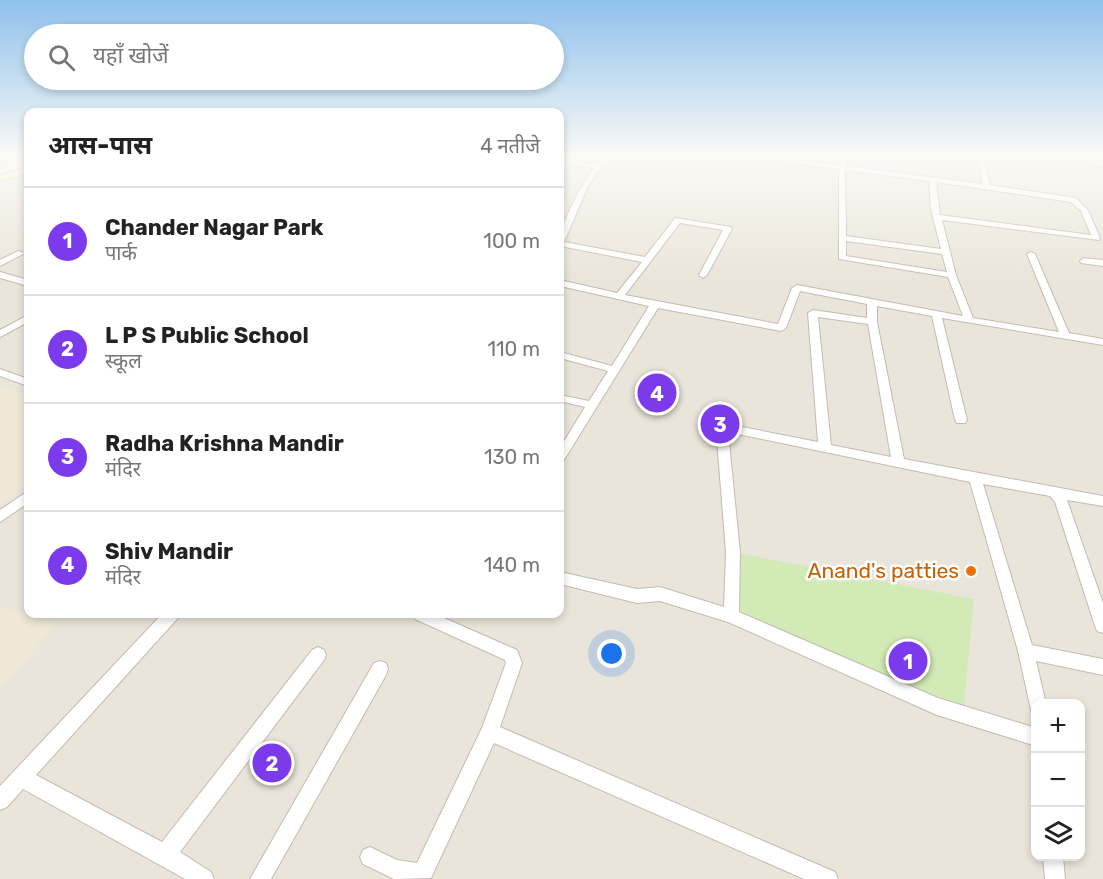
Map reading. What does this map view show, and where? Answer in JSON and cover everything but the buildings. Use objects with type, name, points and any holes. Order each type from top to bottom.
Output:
[{"type":"street","points":[[564,228],[568,212],[578,197]]},
{"type":"street","points":[[842,197],[842,257],[844,260],[952,274]]},
{"type":"street","points":[[935,197],[952,274],[969,320]]},
{"type":"street","points":[[939,217],[1096,238],[1084,210],[1075,201],[1050,197]]},
{"type":"street","points":[[619,297],[678,220],[727,229],[703,275]]},
{"type":"street","points":[[842,238],[946,252]]},
{"type":"street","points":[[564,244],[646,260]]},
{"type":"street","points":[[2,261],[21,253]]},
{"type":"street","points":[[1031,254],[1065,335]]},
{"type":"street","points":[[1084,261],[1103,263]]},
{"type":"street","points":[[0,275],[24,282]]},
{"type":"street","points":[[564,284],[655,305],[781,328],[797,288],[1103,342]]},
{"type":"street","points":[[872,303],[872,322],[898,462]]},
{"type":"street","points":[[564,450],[655,305]]},
{"type":"street","points":[[825,448],[813,313],[872,322]]},
{"type":"street","points":[[936,314],[962,420]]},
{"type":"street","points":[[0,334],[24,320]]},
{"type":"street","points":[[564,356],[616,370]]},
{"type":"street","points":[[0,372],[24,381]]},
{"type":"street","points":[[564,399],[592,405]]},
{"type":"street","points":[[731,616],[734,552],[722,427],[975,478],[1103,501]]},
{"type":"street","points":[[975,478],[1026,651],[1035,699]]},
{"type":"street","points":[[1054,492],[1060,500],[1103,626]]},
{"type":"street","points":[[0,517],[24,499]]},
{"type":"street","points":[[564,579],[637,596],[660,594],[731,616],[936,706],[1031,736]]},
{"type":"street","points":[[0,800],[168,618]]},
{"type":"street","points":[[370,857],[411,877],[419,875],[424,870],[490,732],[514,658],[429,618]]},
{"type":"street","points":[[1026,651],[1103,667]]},
{"type":"street","points":[[165,855],[318,655]]},
{"type":"street","points":[[260,879],[380,669]]},
{"type":"street","points":[[490,732],[807,875],[828,879]]},
{"type":"street","points":[[21,777],[165,855],[204,879]]},
{"type":"street","points":[[1053,861],[1055,879]]},
{"type":"shaded area","points":[[0,197],[24,197],[24,618],[564,618],[564,197],[1103,197],[1103,879],[0,879]]},
{"type":"shaded area","points":[[0,385],[24,394],[24,487],[0,505]]},
{"type":"shaded area","points":[[0,606],[24,614],[24,618],[38,618],[57,624],[0,689]]},
{"type":"green space","points":[[733,552],[974,599],[964,706],[731,616]]},
{"type":"place","name":"Shiv Mandir","points":[[657,393]]},
{"type":"place","name":"Radha Krishna Mandir","points":[[720,424]]},
{"type":"place","name":"Anand's patties","points":[[971,571]]},
{"type":"place","name":"Chander Nagar Park","points":[[908,661]]},
{"type":"place","name":"L P S Public School","points":[[272,763]]}]
